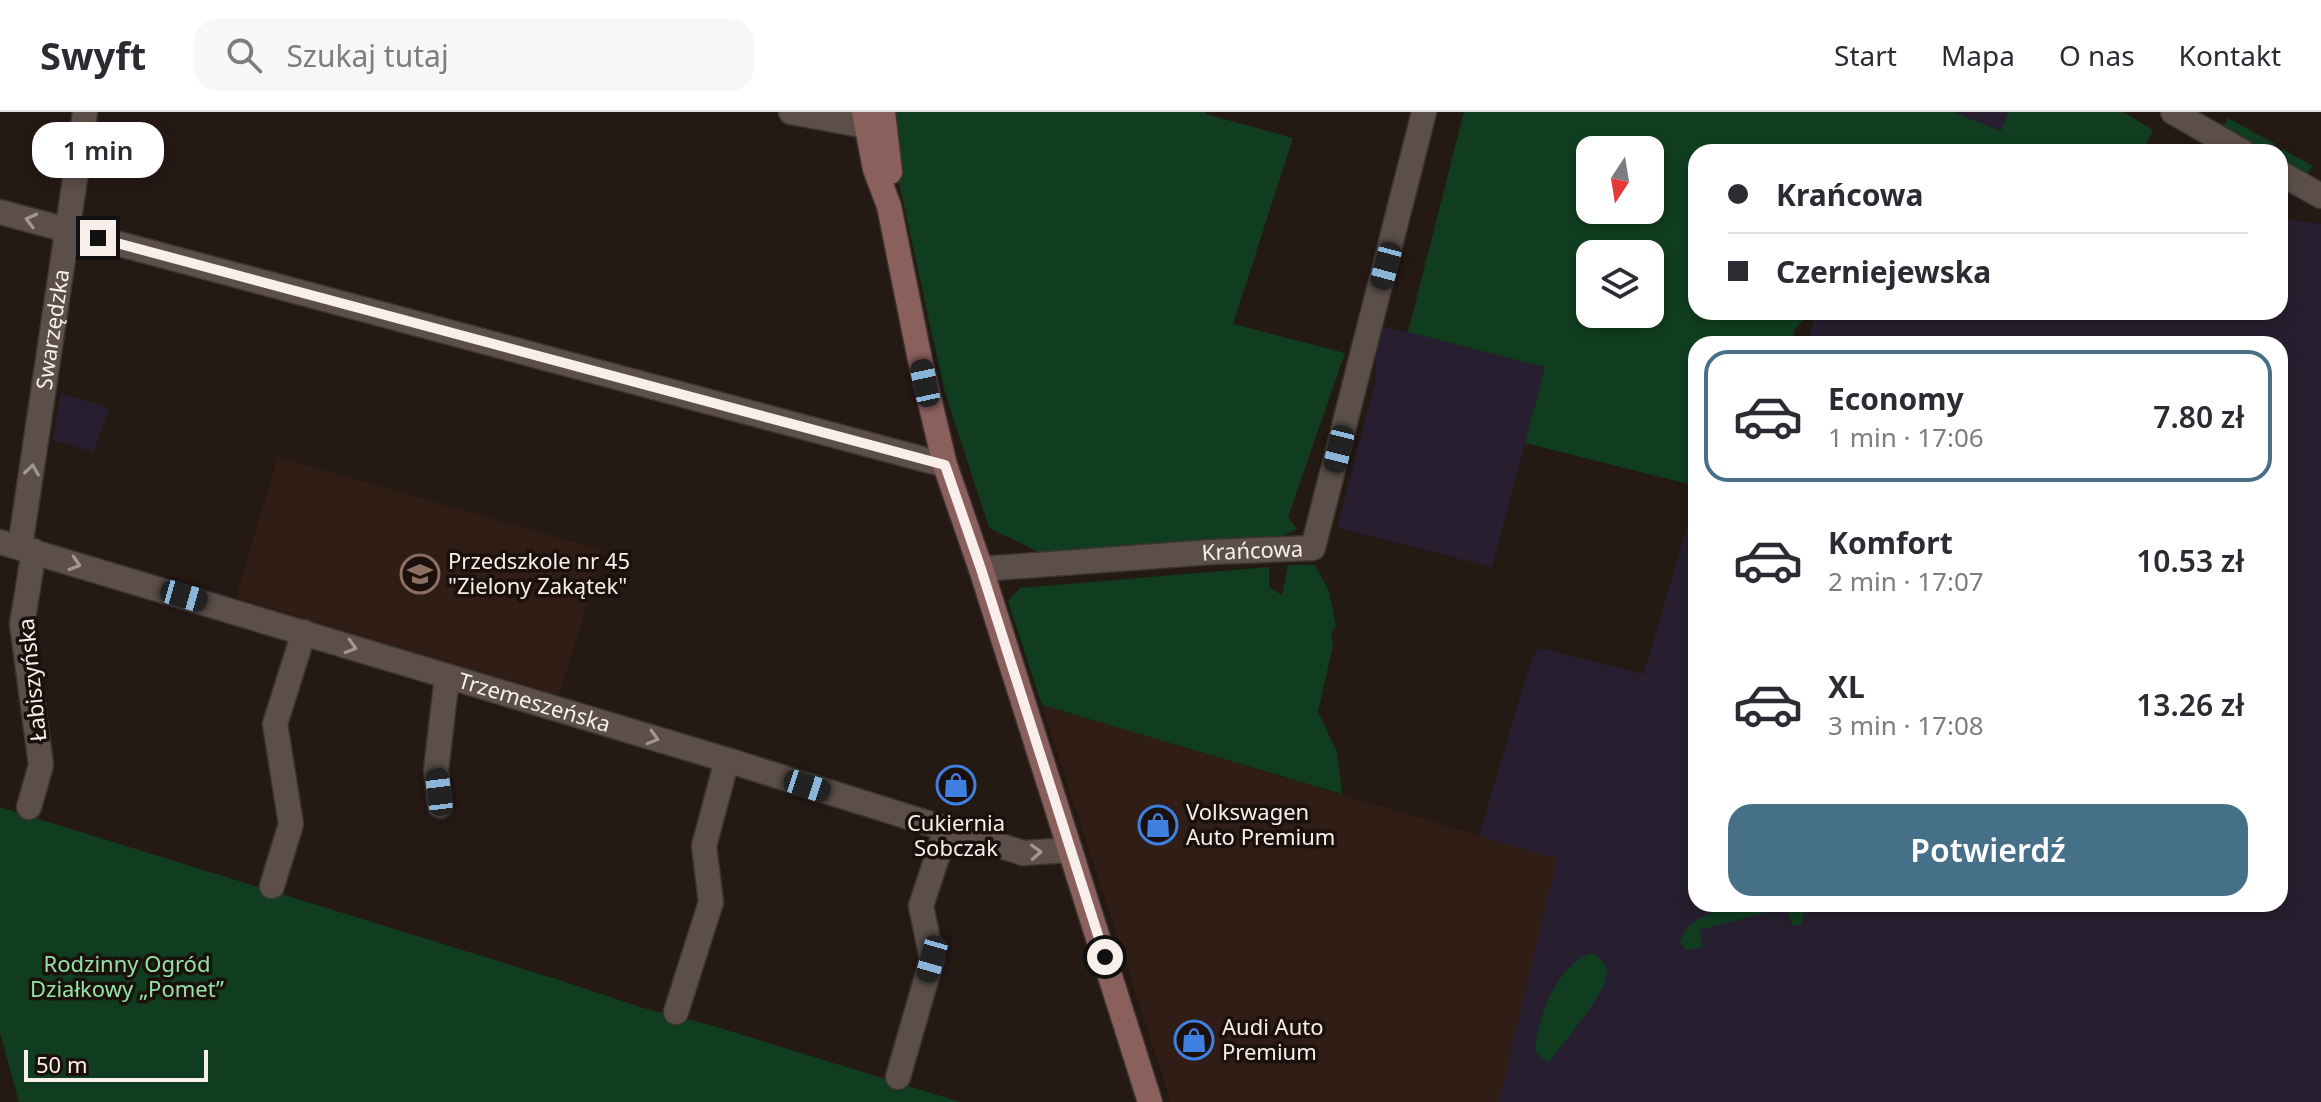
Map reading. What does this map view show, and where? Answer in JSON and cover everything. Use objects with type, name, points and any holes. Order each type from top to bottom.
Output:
[{"type":"street","name":"Swarzędzka","points":[[18,547],[85,112]]},
{"type":"street","points":[[791,112],[871,117]]},
{"type":"street","name":"Krańcowa","points":[[981,569],[1313,548],[1424,112]]},
{"type":"street","points":[[2173,112],[2229,144]]},
{"type":"street","points":[[871,117],[875,131],[887,145],[889,206]]},
{"type":"street","points":[[871,117],[875,169],[889,206],[917,347],[945,465],[981,569],[1150,1102]]},
{"type":"street","points":[[2288,177],[2321,196]]},
{"type":"street","points":[[0,212],[945,465]]},
{"type":"street","name":"Trzemeszeńska","points":[[18,547],[727,760],[1023,853],[1070,850]]},
{"type":"street","name":"Łabiszyńska","points":[[18,547],[22,624],[41,765],[29,807]]},
{"type":"street","points":[[272,886],[291,824],[275,724],[304,632]]},
{"type":"street","points":[[440,806],[436,770],[447,677]]},
{"type":"street","points":[[676,1012],[711,902],[704,846],[727,760]]},
{"type":"street","points":[[898,1077],[932,959],[921,906],[946,830]]},
{"type":"shaded area","points":[[1953,112],[2009,112],[2001,132]]},
{"type":"shaded area","points":[[2288,219],[2321,224],[2321,1102],[1499,1102],[1557,859],[1479,836],[1528,670],[1537,648],[1644,674],[1688,523],[1688,912],[2288,912],[2288,336],[1810,336],[1814,320],[2288,320]]},
{"type":"shaded area","points":[[1383,327],[1545,367],[1492,567],[1337,528],[1376,379],[1375,355]]},
{"type":"shaded area","points":[[61,393],[110,408],[93,452],[53,440]]},
{"type":"shaded area","name":"Przedszkole nr 45 \"Zielony Zakątek\"","points":[[278,457],[604,551],[559,695],[236,597]]},
{"type":"shaded area","points":[[1042,705],[1557,859],[1499,1102],[1171,1102]]},
{"type":"green space","points":[[888,112],[1206,112],[1293,138],[1233,324],[1345,353],[1288,517],[1297,529],[1281,537],[1041,553],[989,528],[944,389],[893,155]]},
{"type":"green space","points":[[1464,112],[1953,112],[2001,131],[2009,112],[2123,112],[2153,130],[2147,144],[1688,144],[1688,320],[1803,320],[1795,329],[1794,336],[1688,336],[1688,484],[1525,443],[1545,367],[1408,332]]},
{"type":"green space","points":[[2228,118],[2275,144],[2248,144],[2226,131],[2224,125]]},
{"type":"green space","points":[[2288,152],[2313,166],[2304,176],[2288,167]]},
{"type":"green space","points":[[1288,565],[1315,565],[1329,591],[1336,626],[1331,633],[1333,645],[1318,712],[1337,752],[1342,794],[1042,705],[1008,601],[1020,588],[1269,567],[1269,587],[1282,595]]},
{"type":"green space","name":"Rodzinny Ogród Działkowy „Pomet”","points":[[0,807],[643,1008],[707,1024],[960,1102],[19,1102],[0,1033]]},
{"type":"green space","points":[[1714,912],[1768,912],[1699,930],[1703,947],[1686,950],[1680,943],[1684,933]]},
{"type":"green space","points":[[1788,912],[1803,912],[1802,924],[1792,926]]},
{"type":"green space","points":[[1592,953],[1605,965],[1606,979],[1584,1016],[1550,1061],[1546,1061],[1535,1052],[1536,1039],[1551,994],[1569,968]]},
{"type":"place","name":"Przedszkole nr 45 \"Zielony Zakątek\"","points":[[420,574]]},
{"type":"place","name":"Cukiernia Sobczak","points":[[956,785]]},
{"type":"place","name":"Volkswagen Auto Premium","points":[[1158,825]]},
{"type":"place","name":"Audi Auto Premium","points":[[1194,1040]]},
{"type":"route","points":[[98,238],[945,465],[1105,957]]}]
